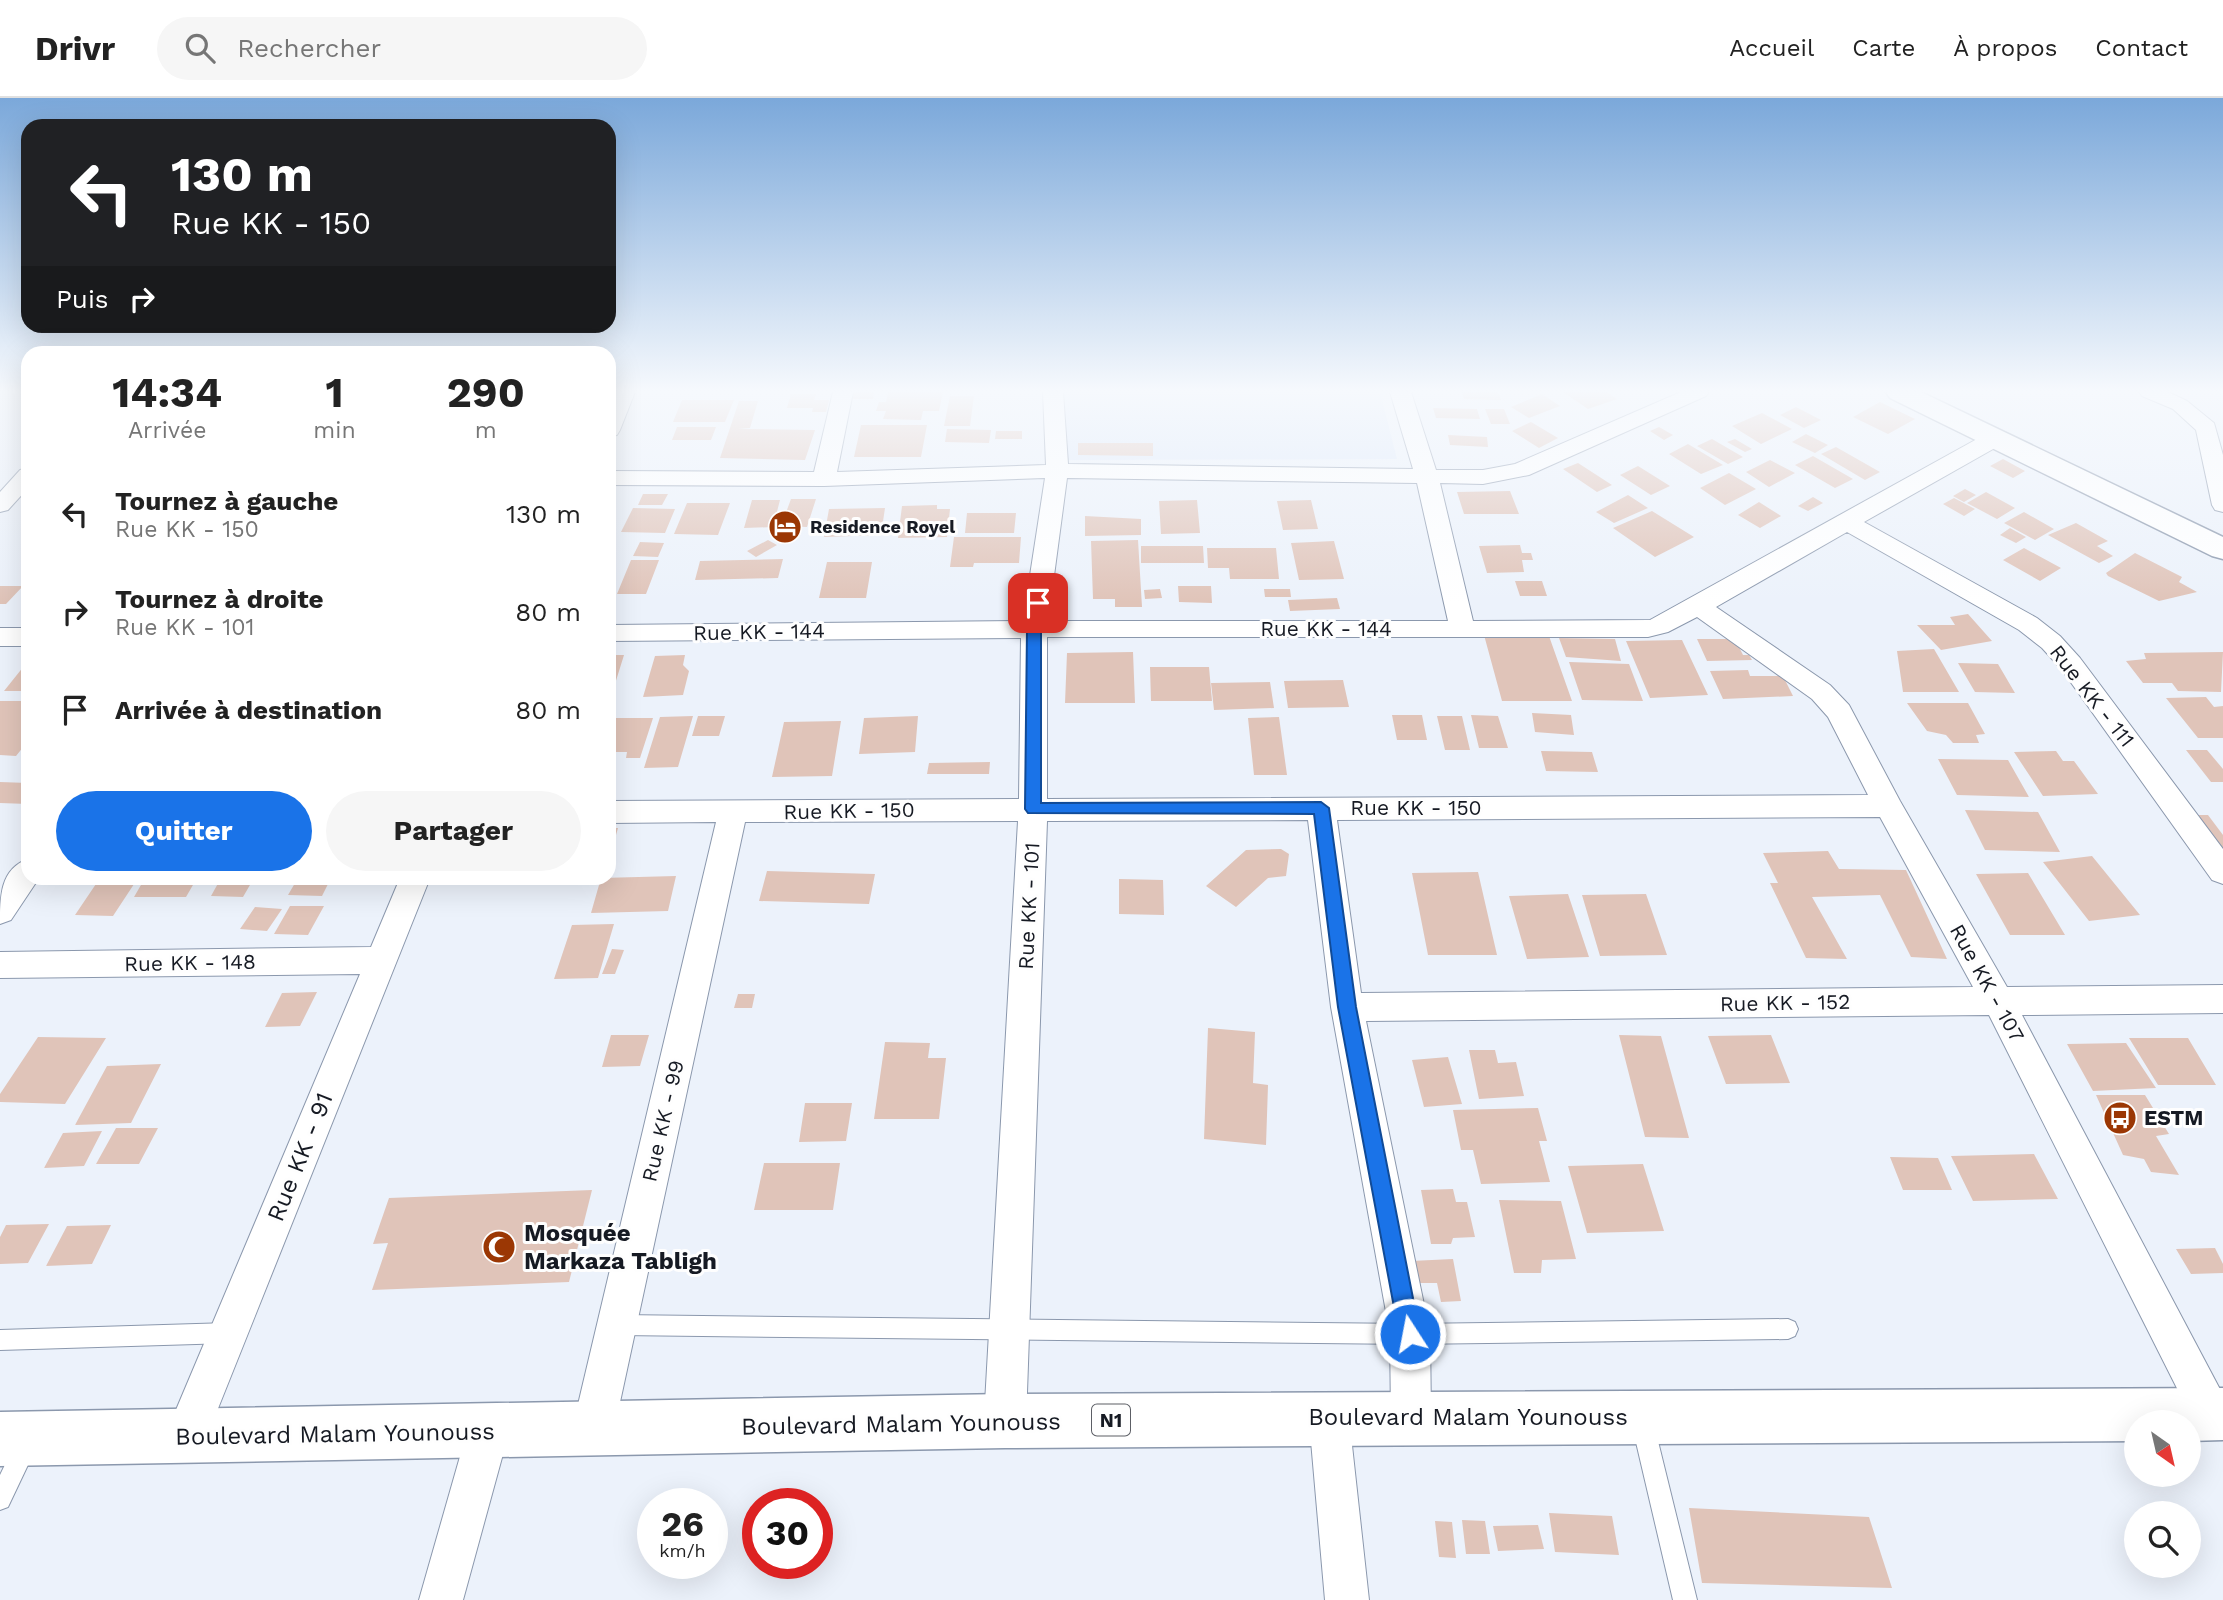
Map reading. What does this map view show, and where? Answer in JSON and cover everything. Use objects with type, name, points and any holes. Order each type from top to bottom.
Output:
[{"type":"main road","points":[[2042,462],[2223,549]]},
{"type":"main road","name":"Boulevard Malam Younouss","points":[[15,1439],[1005,1421],[2217,1414]]},
{"type":"street","points":[[824,480],[828,462]]},
{"type":"street","name":"Rue KK - 101","points":[[1005,1421],[1033,809],[1034,629],[1057,462]]},
{"type":"street","points":[[1422,462],[1463,630]]},
{"type":"street","points":[[616,478],[824,480],[1057,471],[1483,477],[1521,470],[1539,462]]},
{"type":"street","name":"Rue KK - 144","points":[[616,633],[1034,629],[1648,629],[1698,606],[1954,462]]},
{"type":"street","points":[[2214,462],[2223,505]]},
{"type":"street","points":[[0,505],[21,485]]},
{"type":"street","name":"Rue KK - 111","points":[[1849,523],[2028,624],[2051,642],[2071,664],[2223,872]]},
{"type":"street","name":"Rue KK - 107","points":[[1698,606],[1832,702],[1998,1001],[2217,1414]]},
{"type":"street","points":[[0,637],[21,637]]},
{"type":"street","name":"Rue KK - 150","points":[[616,812],[1888,806]]},
{"type":"street","points":[[1321,808],[1347,1007],[1410,1334],[1411,1418]]},
{"type":"street","name":"Rue KK - 99","points":[[593,1430],[619,1325],[733,812]]},
{"type":"street","points":[[0,911],[21,882]]},
{"type":"street","name":"Rue KK - 91","points":[[186,1436],[412,885]]},
{"type":"street","name":"Rue KK - 148","points":[[0,965],[380,960]]},
{"type":"street","name":"Rue KK - 152","points":[[1347,1007],[2223,999]]},
{"type":"street","points":[[1329,1418],[1348,1600]]},
{"type":"street","points":[[441,1600],[488,1432]]},
{"type":"lane","points":[[619,1325],[1410,1334],[1788,1329]]},
{"type":"lane","points":[[0,1340],[229,1333]]},
{"type":"lane","points":[[1641,1416],[1685,1600]]},
{"type":"lane","points":[[0,1499],[15,1439]]},
{"type":"building","points":[[1682,462],[1718,462],[1723,465],[1701,474]]},
{"type":"building","points":[[1766,462],[1774,462],[1795,473],[1769,487],[1746,472]]},
{"type":"building","points":[[1801,462],[1824,462],[1853,479],[1835,488],[1795,465]]},
{"type":"building","points":[[1835,462],[1863,462],[1880,472],[1865,480]]},
{"type":"building","points":[[1997,462],[2009,462],[2025,471],[2013,478],[1990,466]]},
{"type":"building","points":[[1578,463],[1612,485],[1597,492],[1563,469]]},
{"type":"building","points":[[1638,466],[1670,486],[1651,495],[1620,475]]},
{"type":"building","points":[[1729,473],[1756,489],[1725,505],[1700,488]]},
{"type":"building","points":[[1965,489],[1976,495],[1964,502],[1953,496]]},
{"type":"building","points":[[1510,491],[1519,514],[1464,514],[1457,492]]},
{"type":"building","points":[[1986,492],[2015,508],[1997,519],[1967,503]]},
{"type":"building","points":[[643,494],[668,494],[662,505],[638,505]]},
{"type":"building","points":[[1628,495],[1648,508],[1614,523],[1596,512]]},
{"type":"building","points":[[1813,497],[1823,503],[1808,511],[1798,506]]},
{"type":"building","points":[[1954,498],[1975,509],[1964,516],[1943,504]]},
{"type":"building","points":[[791,499],[816,499],[807,527],[781,526]]},
{"type":"building","points":[[752,500],[780,500],[773,527],[744,528]]},
{"type":"building","points":[[1197,500],[1200,533],[1161,534],[1159,501]]},
{"type":"building","points":[[1311,500],[1318,529],[1283,530],[1277,501]]},
{"type":"building","points":[[1759,502],[1781,516],[1760,528],[1738,515]]},
{"type":"building","points":[[687,503],[730,503],[718,535],[674,534]]},
{"type":"building","points":[[937,505],[937,509],[950,509],[947,537],[898,538],[902,506]]},
{"type":"building","points":[[633,508],[675,509],[665,533],[621,532]]},
{"type":"building","points":[[885,508],[881,535],[824,537],[829,509]]},
{"type":"building","points":[[1652,511],[1694,537],[1655,557],[1613,528]]},
{"type":"building","points":[[2024,512],[2054,529],[2035,540],[2004,523]]},
{"type":"building","points":[[967,513],[1016,513],[1014,533],[965,533]]},
{"type":"building","points":[[1085,516],[1141,519],[1141,535],[1085,536]]},
{"type":"building","points":[[2076,523],[2108,541],[2097,546],[2113,556],[2099,563],[2048,535]]},
{"type":"building","points":[[2010,528],[2026,537],[2016,543],[2000,535]]},
{"type":"building","points":[[954,537],[1021,537],[1019,563],[974,563],[973,567],[950,567]]},
{"type":"building","points":[[768,540],[777,545],[756,557],[747,551]]},
{"type":"building","points":[[1138,540],[1142,607],[1115,607],[1115,599],[1093,599],[1091,541]]},
{"type":"building","points":[[1334,541],[1344,579],[1299,580],[1291,543]]},
{"type":"building","points":[[640,542],[664,543],[658,557],[633,556]]},
{"type":"building","points":[[1520,545],[1522,553],[1531,553],[1533,560],[1522,560],[1524,572],[1487,573],[1479,546]]},
{"type":"building","points":[[1141,546],[1203,546],[1204,563],[1141,563]]},
{"type":"building","points":[[1207,548],[1276,548],[1279,579],[1230,579],[1229,568],[1208,568]]},
{"type":"building","points":[[2024,548],[2061,568],[2040,581],[2003,560]]},
{"type":"building","points":[[2135,553],[2182,577],[2179,582],[2197,592],[2159,601],[2108,576],[2106,573]]},
{"type":"building","points":[[783,559],[778,578],[695,580],[700,561]]},
{"type":"building","points":[[631,560],[659,560],[646,594],[617,594]]},
{"type":"building","points":[[827,562],[872,562],[866,598],[819,598]]},
{"type":"building","points":[[1515,581],[1542,581],[1547,596],[1520,596]]},
{"type":"building","points":[[0,586],[21,586],[6,604],[0,604]]},
{"type":"building","points":[[1178,586],[1211,586],[1212,603],[1179,602]]},
{"type":"building","points":[[1160,589],[1162,598],[1145,599],[1144,590]]},
{"type":"building","points":[[1264,589],[1290,589],[1291,597],[1265,597]]},
{"type":"building","points":[[1337,598],[1340,609],[1290,611],[1288,600]]},
{"type":"building","points":[[1968,614],[1992,641],[1941,650],[1917,625],[1955,625],[1950,617]]},
{"type":"building","points":[[1484,635],[1549,636],[1572,701],[1502,701]]},
{"type":"building","points":[[1559,638],[1615,639],[1621,661],[1566,657]]},
{"type":"building","points":[[1697,639],[1735,639],[1743,655],[1749,655],[1752,660],[1707,661]]},
{"type":"building","points":[[1682,640],[1708,695],[1650,698],[1626,641]]},
{"type":"building","points":[[1934,649],[1959,692],[1903,692],[1897,651]]},
{"type":"building","points":[[1133,652],[1135,703],[1065,703],[1067,653]]},
{"type":"building","points":[[2223,652],[2221,692],[2178,691],[2172,683],[2143,683],[2126,661],[2146,659],[2144,653]]},
{"type":"building","points":[[616,655],[624,655],[616,681]]},
{"type":"building","points":[[685,655],[683,665],[689,671],[683,695],[643,697],[655,656]]},
{"type":"building","points":[[1569,662],[1629,664],[1643,701],[1582,700]]},
{"type":"building","points":[[1958,663],[1998,664],[2015,693],[1975,692]]},
{"type":"building","points":[[1150,667],[1209,667],[1212,701],[1151,701]]},
{"type":"building","points":[[21,670],[21,691],[4,691]]},
{"type":"building","points":[[1748,670],[1750,676],[1783,676],[1793,696],[1723,699],[1710,671]]},
{"type":"building","points":[[1343,680],[1349,707],[1288,708],[1284,681]]},
{"type":"building","points":[[1270,682],[1274,708],[1214,710],[1211,683]]},
{"type":"building","points":[[2206,697],[2214,707],[2223,706],[2223,738],[2198,738],[2166,698]]},
{"type":"building","points":[[0,701],[21,701],[21,750],[16,756],[0,755]]},
{"type":"building","points":[[1907,703],[1968,703],[1985,734],[1976,735],[1979,743],[1953,743],[1946,735],[1927,731]]},
{"type":"building","points":[[1532,713],[1571,715],[1574,735],[1535,732]]},
{"type":"building","points":[[1392,715],[1422,715],[1427,740],[1397,740]]},
{"type":"building","points":[[1471,715],[1498,716],[1508,748],[1479,748]]},
{"type":"building","points":[[693,716],[678,767],[644,768],[660,717]]},
{"type":"building","points":[[698,716],[725,716],[719,736],[692,736]]},
{"type":"building","points":[[918,716],[915,752],[859,754],[864,718]]},
{"type":"building","points":[[1437,716],[1462,716],[1470,750],[1445,750]]},
{"type":"building","points":[[1279,717],[1287,775],[1254,775],[1248,718]]},
{"type":"building","points":[[616,718],[653,718],[640,758],[626,758],[627,752],[616,752]]},
{"type":"building","points":[[841,721],[832,776],[772,777],[784,722]]},
{"type":"building","points":[[2186,750],[2207,750],[2223,769],[2223,782],[2211,782]]},
{"type":"building","points":[[1541,751],[1592,752],[1598,772],[1546,771]]},
{"type":"building","points":[[2056,751],[2063,761],[2074,761],[2098,794],[2043,796],[2014,752]]},
{"type":"building","points":[[1938,759],[2008,760],[2029,797],[1957,795]]},
{"type":"building","points":[[990,762],[989,774],[927,774],[929,763]]},
{"type":"building","points":[[0,782],[21,783],[21,804],[0,803]]},
{"type":"building","points":[[1965,810],[2038,812],[2060,852],[1985,850]]},
{"type":"building","points":[[2188,815],[2208,815],[2223,835],[2223,855]]},
{"type":"building","points":[[1281,849],[1289,854],[1286,876],[1268,878],[1236,907],[1206,886],[1246,850]]},
{"type":"building","points":[[1828,851],[1839,869],[1906,870],[1947,959],[1911,957],[1880,895],[1812,897],[1847,959],[1806,958],[1770,883],[1778,883],[1763,853]]},
{"type":"building","points":[[2092,856],[2140,915],[2089,921],[2043,862]]},
{"type":"building","points":[[767,871],[875,874],[869,904],[759,901]]},
{"type":"building","points":[[1478,872],[1497,955],[1428,955],[1412,873]]},
{"type":"building","points":[[2028,873],[2065,935],[2010,935],[1976,874]]},
{"type":"building","points":[[676,876],[668,911],[591,913],[599,885],[616,885],[616,878]]},
{"type":"building","points":[[1119,879],[1163,880],[1164,915],[1119,914]]},
{"type":"building","points":[[95,885],[133,885],[113,916],[75,915]]},
{"type":"building","points":[[141,885],[193,885],[186,897],[134,897]]},
{"type":"building","points":[[217,885],[250,885],[243,897],[211,896]]},
{"type":"building","points":[[294,885],[328,885],[322,896],[288,895]]},
{"type":"building","points":[[1568,894],[1589,957],[1527,959],[1509,896]]},
{"type":"building","points":[[1646,894],[1667,955],[1600,956],[1582,895]]},
{"type":"building","points":[[290,906],[324,906],[308,935],[274,934]]},
{"type":"building","points":[[255,907],[282,909],[267,931],[240,929]]},
{"type":"building","points":[[614,924],[598,978],[554,979],[572,925]]},
{"type":"building","points":[[612,949],[624,950],[615,974],[602,974]]},
{"type":"building","points":[[317,992],[300,1026],[265,1027],[282,993]]},
{"type":"building","points":[[738,994],[755,994],[752,1008],[734,1008]]},
{"type":"building","points":[[1208,1028],[1255,1032],[1253,1083],[1268,1085],[1266,1145],[1204,1139]]},
{"type":"building","points":[[611,1035],[649,1035],[640,1066],[602,1067]]},
{"type":"building","points":[[1619,1035],[1661,1036],[1689,1138],[1645,1137]]},
{"type":"building","points":[[1771,1035],[1790,1083],[1726,1084],[1708,1036]]},
{"type":"building","points":[[38,1037],[106,1038],[65,1104],[0,1102],[0,1094]]},
{"type":"building","points":[[2129,1038],[2188,1038],[2216,1085],[2158,1085]]},
{"type":"building","points":[[885,1042],[930,1043],[928,1058],[946,1058],[939,1119],[874,1119]]},
{"type":"building","points":[[2126,1043],[2156,1088],[2093,1091],[2067,1044]]},
{"type":"building","points":[[1469,1050],[1495,1050],[1498,1063],[1516,1062],[1524,1096],[1479,1099]]},
{"type":"building","points":[[1448,1057],[1462,1104],[1424,1107],[1412,1060]]},
{"type":"building","points":[[161,1064],[131,1123],[75,1125],[107,1066]]},
{"type":"building","points":[[2096,1095],[2145,1095],[2169,1134],[2156,1136],[2179,1175],[2151,1172],[2144,1159],[2123,1155]]},
{"type":"building","points":[[805,1103],[852,1103],[846,1141],[799,1142]]},
{"type":"building","points":[[1538,1108],[1547,1141],[1539,1141],[1550,1182],[1481,1184],[1473,1150],[1461,1150],[1453,1110]]},
{"type":"building","points":[[116,1128],[158,1128],[139,1164],[96,1164]]},
{"type":"building","points":[[102,1131],[84,1166],[44,1168],[63,1133]]},
{"type":"building","points":[[2034,1154],[2058,1199],[1973,1201],[1951,1156]]},
{"type":"building","points":[[1890,1157],[1938,1158],[1952,1190],[1903,1190]]},
{"type":"building","points":[[764,1163],[840,1163],[833,1210],[754,1210]]},
{"type":"building","points":[[1643,1164],[1664,1231],[1587,1233],[1568,1166]]},
{"type":"building","points":[[1453,1189],[1456,1202],[1467,1202],[1475,1237],[1453,1238],[1451,1244],[1431,1244],[1421,1190]]},
{"type":"building","points":[[592,1190],[569,1282],[372,1290],[388,1243],[373,1244],[389,1198]]},
{"type":"building","points":[[1499,1200],[1561,1201],[1576,1259],[1542,1260],[1541,1273],[1514,1273]]},
{"type":"building","points":[[49,1224],[28,1263],[0,1264],[0,1237],[6,1225]]},
{"type":"building","points":[[111,1225],[92,1264],[46,1266],[67,1226]]},
{"type":"building","points":[[2215,1248],[2223,1264],[2223,1273],[2191,1274],[2176,1249]]},
{"type":"building","points":[[1453,1259],[1461,1301],[1441,1302],[1437,1283],[1416,1283],[1411,1261]]},
{"type":"building","points":[[1689,1508],[1869,1517],[1892,1588],[1702,1583]]},
{"type":"building","points":[[1549,1513],[1612,1516],[1619,1555],[1555,1552]]},
{"type":"building","points":[[1462,1520],[1485,1521],[1490,1554],[1466,1554]]},
{"type":"building","points":[[1435,1521],[1452,1522],[1456,1558],[1439,1557]]},
{"type":"building","points":[[1538,1525],[1544,1549],[1498,1551],[1493,1526]]},
{"type":"place","name":"Residence Royel","points":[[785,527]]},
{"type":"place","name":"ESTM","points":[[2120,1118]]},
{"type":"place","name":"Mosquée Markaza Tabligh","points":[[499,1247]]},
{"type":"route","points":[[1038,603],[1034,629],[1033,809],[1321,808],[1347,1007],[1410,1334]]}]
